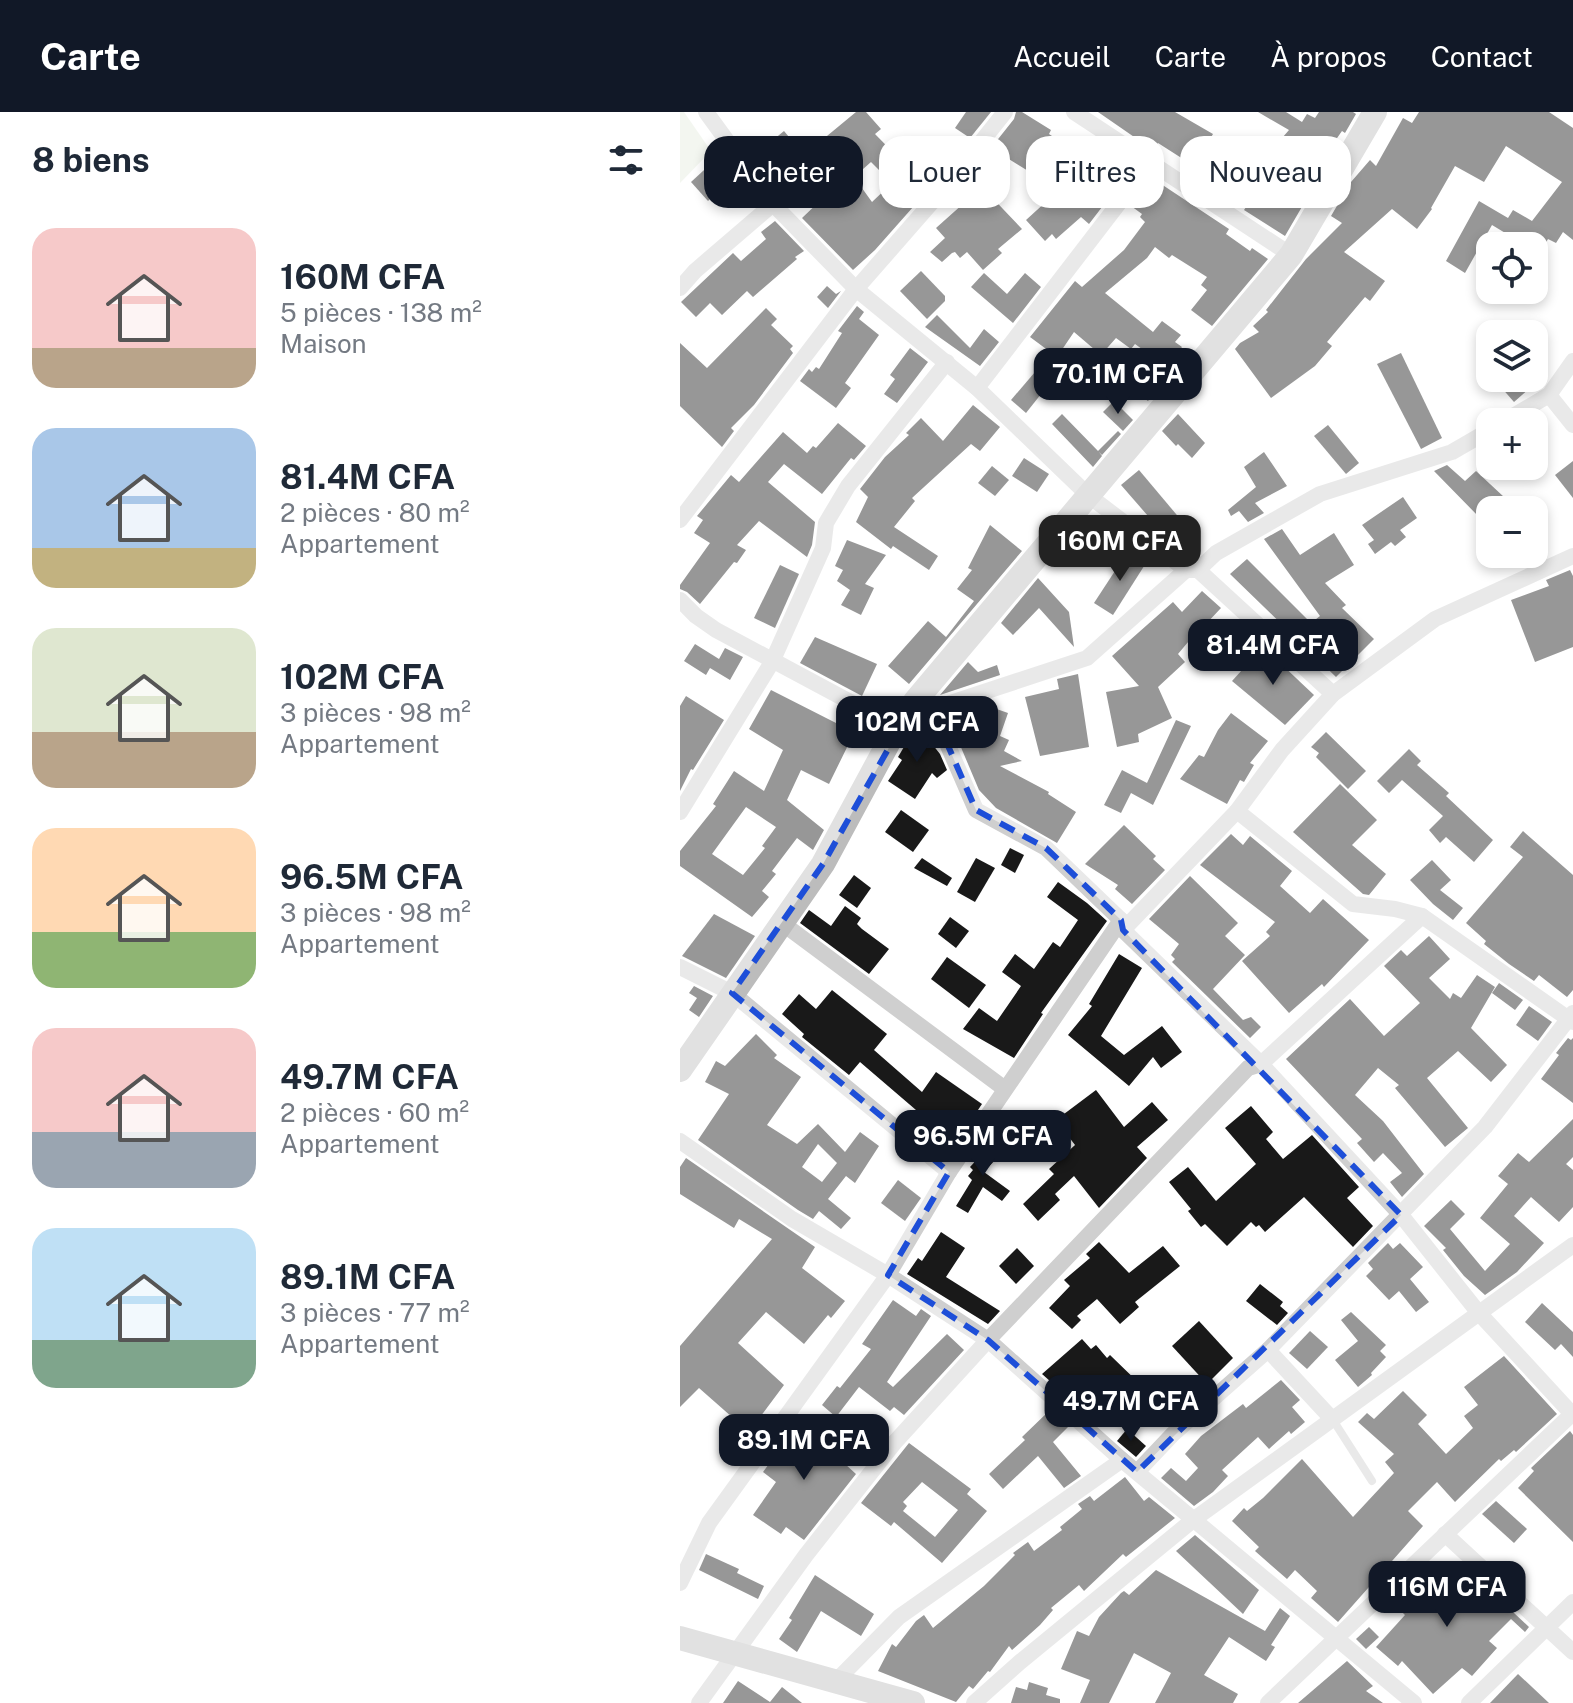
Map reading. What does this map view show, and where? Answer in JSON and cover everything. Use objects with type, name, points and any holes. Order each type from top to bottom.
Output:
[{"type":"street","points":[[706,112],[723,136]]},
{"type":"street","points":[[680,520],[856,289],[947,185],[1005,112]]},
{"type":"street","points":[[1074,112],[1109,136]]},
{"type":"street","points":[[680,1070],[823,864],[897,727],[924,704],[1088,495],[1291,255],[1375,112]]},
{"type":"street","points":[[1164,174],[1291,255]]},
{"type":"street","points":[[682,282],[768,208]]},
{"type":"street","points":[[777,208],[856,289],[977,388],[1088,495],[1192,570],[1333,694]]},
{"type":"street","points":[[977,388],[1115,208]]},
{"type":"street","points":[[1527,408],[1549,395],[1573,361]]},
{"type":"street","points":[[680,812],[772,662],[823,548],[826,523],[840,499],[947,362]]},
{"type":"street","points":[[1549,395],[1573,425]]},
{"type":"street","points":[[924,704],[1087,658],[1216,553],[1320,494],[1452,452],[1476,438]]},
{"type":"street","points":[[680,1583],[709,1523],[888,1275],[949,1172],[1122,925],[1237,811],[1282,750],[1333,694],[1435,619],[1573,556]]},
{"type":"street","points":[[680,600],[716,630],[897,727]]},
{"type":"street","points":[[924,704],[976,810],[1046,848],[1261,1064],[1401,1215],[1478,1312],[1573,1414],[1268,1703]]},
{"type":"street","points":[[1137,1472],[1173,1434],[1268,1350],[1401,1215],[1485,1127],[1572,1018],[1422,916],[1353,904],[1237,811]]},
{"type":"street","points":[[699,1703],[806,1555],[895,1442],[988,1340],[1248,1068],[1261,1064],[1422,916]]},
{"type":"street","points":[[782,923],[1005,1089]]},
{"type":"street","points":[[680,967],[732,993],[949,1172]]},
{"type":"street","points":[[680,1141],[792,1219],[888,1275],[988,1340],[1122,1460],[1414,1703]]},
{"type":"street","points":[[974,1703],[1193,1520],[1478,1312],[1570,1252]]},
{"type":"street","points":[[1268,1350],[1333,1420]]},
{"type":"street","points":[[835,1682],[899,1617],[1122,1460]]},
{"type":"street","points":[[1445,1534],[1573,1652]]},
{"type":"street","points":[[1469,1703],[1573,1602]]},
{"type":"street","points":[[680,1638],[913,1703]]},
{"type":"lane","points":[[1333,1420],[1372,1481]]},
{"type":"highlighted area","points":[[916,700],[932,709],[976,810],[1046,848],[1121,920],[1123,930],[1401,1215],[1137,1472],[988,1340],[888,1275],[949,1172],[732,993],[823,864]]},
{"type":"shaded area","points":[[680,112],[684,112],[704,141],[704,158],[680,183]]},
{"type":"building","points":[[856,112],[866,112],[881,129],[875,134],[879,138],[879,170],[871,162],[863,169],[863,136],[827,136]]},
{"type":"building","points":[[966,112],[991,112],[972,136],[955,128]]},
{"type":"building","points":[[1016,112],[1022,112],[1051,130],[1049,134],[1052,136],[1026,136],[1026,170],[1010,160],[1010,136],[1001,136]]},
{"type":"building","points":[[1098,112],[1175,112],[1213,134],[1180,136],[1180,157],[1164,147],[1164,136],[1133,136]]},
{"type":"building","points":[[1258,112],[1286,112],[1302,122],[1307,114],[1315,118],[1319,112],[1356,114],[1345,133],[1342,131],[1338,136],[1284,136],[1289,130]]},
{"type":"building","points":[[1419,112],[1549,112],[1573,128],[1573,240],[1563,232],[1556,243],[1548,239],[1548,232],[1504,232],[1492,225],[1488,232],[1476,232],[1476,253],[1465,273],[1446,261],[1479,201],[1508,218],[1513,210],[1532,221],[1562,182],[1506,146],[1484,182],[1455,166],[1432,209],[1417,229],[1392,209],[1344,252],[1385,281],[1370,301],[1365,297],[1327,342],[1332,346],[1315,366],[1271,398],[1235,349],[1259,332],[1253,326],[1268,312],[1266,310],[1306,259],[1342,223],[1331,216],[1336,208],[1351,208],[1351,182],[1370,160],[1376,166],[1403,118],[1412,123]]},
{"type":"building","points":[[704,170],[704,197],[691,182]]},
{"type":"building","points":[[1164,186],[1180,197],[1180,208],[1197,208],[1229,229],[1226,234],[1268,259],[1212,326],[1191,310],[1207,290],[1201,285],[1207,277],[1172,255],[1169,258],[1155,247],[1147,258],[1105,293],[1153,332],[1162,321],[1181,335],[1175,342],[1182,347],[1179,351],[1186,356],[1148,401],[1134,391],[1157,360],[1135,344],[1131,349],[1116,338],[1101,355],[1074,332],[1057,357],[1030,337],[1075,281],[1082,287],[1124,250],[1145,222],[1140,217],[1142,214],[1134,208],[1164,208]]},
{"type":"building","points":[[863,190],[872,202],[879,195],[879,208],[912,208],[853,270],[802,218],[812,208],[863,208]]},
{"type":"building","points":[[958,208],[1002,208],[1022,229],[998,249],[1002,253],[983,270],[967,252],[960,258],[955,252],[952,253],[942,262],[930,252],[945,238],[936,228]]},
{"type":"building","points":[[1039,208],[1101,208],[1089,224],[1081,217],[1056,239],[1052,234],[1045,241],[1026,220]]},
{"type":"building","points":[[1245,208],[1301,208],[1285,236],[1244,210]]},
{"type":"building","points":[[775,221],[804,251],[753,297],[747,291],[722,315],[710,303],[696,317],[681,302],[733,253],[741,261],[766,239],[761,232]]},
{"type":"building","points":[[921,271],[945,296],[945,301],[927,319],[900,291]]},
{"type":"building","points":[[984,273],[1007,294],[1025,273],[1041,287],[1013,323],[971,287]]},
{"type":"building","points":[[827,286],[836,294],[841,291],[828,308],[817,297]]},
{"type":"building","points":[[857,306],[864,312],[859,319],[879,335],[845,383],[851,388],[836,408],[800,381],[809,369],[812,372],[816,367],[819,369],[842,333],[838,331]]},
{"type":"building","points":[[766,308],[777,319],[771,325],[793,346],[790,349],[793,353],[754,405],[731,428],[734,431],[722,447],[680,406],[680,343],[707,368]]},
{"type":"building","points":[[937,315],[970,348],[984,329],[999,342],[980,366],[925,327]]},
{"type":"building","points":[[910,348],[928,362],[897,403],[884,394],[895,379],[890,375]]},
{"type":"building","points":[[1401,353],[1442,438],[1421,449],[1377,364]]},
{"type":"building","points":[[1035,372],[1049,384],[1026,413],[1011,400]]},
{"type":"building","points":[[1505,392],[1525,392],[1514,402]]},
{"type":"building","points":[[1114,401],[1133,420],[1123,431],[1103,412]]},
{"type":"building","points":[[973,405],[1000,427],[980,451],[971,444],[912,498],[915,501],[894,527],[938,556],[929,570],[893,546],[891,549],[856,522],[868,497],[860,489],[921,418],[943,441]]},
{"type":"building","points":[[1062,414],[1098,451],[1118,431],[1121,434],[1102,455],[1099,452],[1102,456],[1093,467],[1052,424]]},
{"type":"building","points":[[1178,414],[1205,443],[1192,458],[1162,431]]},
{"type":"building","points":[[838,423],[866,446],[854,460],[851,458],[822,494],[784,464],[768,482],[815,522],[807,557],[759,521],[737,545],[746,550],[737,563],[734,562],[700,604],[680,589],[710,543],[694,533],[703,520],[697,516],[731,475],[739,482],[783,432],[807,453],[813,446],[816,448]]},
{"type":"building","points":[[1328,425],[1359,463],[1346,474],[1314,436]]},
{"type":"building","points":[[1264,452],[1287,486],[1255,503],[1264,513],[1248,522],[1239,511],[1231,516],[1228,510],[1256,487],[1244,467]]},
{"type":"building","points":[[1024,458],[1049,474],[1037,492],[1012,476]]},
{"type":"building","points":[[1573,461],[1573,498],[1555,475]]},
{"type":"building","points":[[1447,465],[1465,481],[1476,471],[1476,480],[1486,480],[1503,496],[1476,496],[1476,514],[1434,471]]},
{"type":"building","points":[[992,466],[1009,480],[995,496],[978,483]]},
{"type":"building","points":[[1139,470],[1192,533],[1175,547],[1121,485]]},
{"type":"building","points":[[1403,497],[1417,518],[1400,530],[1406,537],[1395,546],[1391,542],[1375,554],[1368,544],[1374,540],[1362,525]]},
{"type":"building","points":[[990,525],[1022,551],[909,684],[888,666],[928,621],[946,637],[974,601],[957,589],[972,570],[968,568]]},
{"type":"building","points":[[1282,529],[1300,555],[1334,533],[1354,565],[1325,583],[1346,605],[1342,608],[1374,639],[1336,677],[1230,574],[1247,559],[1311,623],[1320,616],[1264,539]]},
{"type":"building","points":[[847,540],[886,555],[865,584],[874,588],[861,615],[841,605],[850,590],[837,581],[843,570],[835,566]]},
{"type":"building","points":[[1128,551],[1146,563],[1113,615],[1094,603]]},
{"type":"building","points":[[780,565],[799,574],[775,628],[754,618]]},
{"type":"building","points":[[1570,570],[1573,576],[1573,647],[1535,662],[1511,600],[1549,586],[1546,580]]},
{"type":"building","points":[[1038,578],[1069,612],[1074,647],[1039,608],[1013,635],[1001,623]]},
{"type":"building","points":[[1202,591],[1221,608],[1178,654],[1185,662],[1158,687],[1172,718],[1138,734],[1139,742],[1117,747],[1106,692],[1139,686],[1112,656],[1173,602],[1182,612]]},
{"type":"building","points":[[815,637],[877,664],[862,696],[800,663]]},
{"type":"building","points":[[695,644],[719,659],[725,648],[743,657],[730,680],[710,668],[706,675],[684,661]]},
{"type":"building","points":[[1263,647],[1314,695],[1285,725],[1232,681]]},
{"type":"building","points":[[968,662],[978,672],[997,665],[1000,675],[940,695]]},
{"type":"building","points":[[1078,674],[1089,747],[1040,756],[1025,697],[1059,689],[1057,679]]},
{"type":"building","points":[[771,690],[836,723],[837,720],[856,729],[829,784],[801,770],[787,800],[824,830],[813,850],[797,838],[772,871],[776,874],[762,891],[769,897],[752,917],[680,866],[680,851],[716,806],[713,804],[734,771],[764,791],[783,750],[749,729]],"holes":[[[746,807],[776,827],[762,846],[765,848],[743,875],[712,854]]]},
{"type":"building","points":[[686,696],[724,720],[680,791],[680,706]]},
{"type":"building","points":[[988,706],[1008,713],[1000,736],[1009,740],[1004,751],[1022,761],[1000,766],[1049,792],[1076,812],[1057,843],[996,808],[979,790],[960,745],[965,734],[957,727],[961,713]]},
{"type":"building","points":[[1231,713],[1268,741],[1250,763],[1254,765],[1244,782],[1240,780],[1227,804],[1180,779],[1199,755],[1204,757]]},
{"type":"building","points":[[1176,720],[1191,726],[1153,805],[1131,793],[1121,813],[1104,805],[1122,770],[1147,783]]},
{"type":"building","points":[[917,725],[940,754],[947,770],[937,778],[932,773],[915,799],[888,781],[902,760],[898,757]]},
{"type":"building","points":[[1326,732],[1366,771],[1348,789],[1316,757],[1319,753],[1311,747]]},
{"type":"building","points":[[1409,749],[1421,761],[1417,765],[1449,793],[1446,796],[1493,840],[1474,862],[1446,837],[1440,843],[1429,830],[1443,816],[1402,780],[1389,793],[1377,781]]},
{"type":"building","points":[[1340,784],[1377,820],[1352,845],[1386,874],[1369,895],[1363,894],[1293,832]]},
{"type":"building","points":[[901,810],[929,830],[913,852],[885,832]]},
{"type":"building","points":[[1124,825],[1156,856],[1153,859],[1165,870],[1132,904],[1115,889],[1118,885],[1085,864]]},
{"type":"building","points":[[1523,831],[1573,875],[1573,990],[1567,997],[1539,975],[1534,981],[1509,964],[1484,944],[1486,941],[1466,923],[1523,857],[1510,847]]},
{"type":"building","points":[[1231,834],[1243,845],[1250,836],[1292,871],[1280,886],[1310,913],[1323,899],[1369,940],[1324,987],[1322,984],[1289,1013],[1242,961],[1270,936],[1266,932],[1275,922],[1200,865]]},
{"type":"building","points":[[1010,848],[1024,855],[1015,873],[1001,865]]},
{"type":"building","points":[[922,858],[952,878],[947,886],[914,868]]},
{"type":"building","points":[[976,858],[995,868],[975,902],[957,892]]},
{"type":"building","points":[[1432,860],[1451,880],[1440,890],[1463,908],[1453,920],[1410,880]]},
{"type":"building","points":[[854,875],[871,888],[857,908],[839,895]]},
{"type":"building","points":[[1190,876],[1238,923],[1225,936],[1245,955],[1213,989],[1243,1020],[1251,1017],[1261,1027],[1250,1038],[1172,962],[1175,959],[1171,955],[1179,944],[1149,919]]},
{"type":"building","points":[[1058,882],[1107,921],[1041,1013],[1014,1058],[963,1029],[979,1008],[997,1021],[1021,986],[1002,972],[1015,954],[1034,969],[1053,942],[1060,947],[1078,920],[1047,897]]},
{"type":"building","points":[[845,906],[861,918],[857,924],[862,929],[889,949],[869,974],[800,923],[809,910],[831,926]]},
{"type":"building","points":[[714,914],[755,936],[726,978],[682,956]]},
{"type":"building","points":[[950,917],[969,931],[956,948],[938,934]]},
{"type":"building","points":[[1429,936],[1450,959],[1429,978],[1450,999],[1453,993],[1461,998],[1477,975],[1495,987],[1471,1028],[1507,1065],[1491,1082],[1458,1051],[1427,1078],[1468,1128],[1445,1147],[1395,1088],[1399,1085],[1378,1068],[1355,1095],[1383,1121],[1424,1174],[1402,1197],[1390,1182],[1402,1173],[1383,1153],[1374,1162],[1357,1143],[1362,1139],[1286,1059],[1350,999],[1384,1036],[1420,1003],[1384,966],[1401,950],[1407,956]]},
{"type":"building","points":[[1119,954],[1142,968],[1101,1036],[1124,1055],[1162,1026],[1182,1052],[1161,1068],[1153,1057],[1129,1086],[1068,1035],[1092,1006],[1089,1004]]},
{"type":"building","points":[[947,957],[986,985],[969,1008],[931,979]]},
{"type":"building","points":[[1499,983],[1523,1000],[1515,1010],[1492,993]]},
{"type":"building","points":[[694,986],[713,996],[699,1017],[689,1010],[697,998],[689,993]]},
{"type":"building","points":[[832,990],[887,1034],[874,1050],[922,1092],[936,1072],[982,1104],[949,1153],[907,1123],[916,1110],[860,1062],[849,1075],[802,1037],[804,1034],[782,1014],[799,994],[816,1009]]},
{"type":"building","points":[[1529,1006],[1552,1022],[1538,1041],[1516,1025]]},
{"type":"building","points":[[756,1034],[777,1055],[774,1058],[801,1077],[767,1125],[797,1144],[818,1124],[845,1152],[860,1132],[879,1146],[855,1183],[846,1176],[828,1199],[851,1218],[841,1229],[819,1211],[813,1219],[798,1210],[698,1140],[729,1094],[705,1082],[716,1061],[725,1066]],"holes":[[[818,1144],[837,1163],[822,1182],[802,1167]]]},
{"type":"building","points":[[1568,1038],[1573,1038],[1573,1103],[1541,1079]]},
{"type":"building","points":[[1096,1090],[1124,1127],[1152,1102],[1168,1120],[1137,1147],[1147,1158],[1099,1208],[1074,1176],[1055,1194],[1060,1200],[1038,1221],[1023,1204],[1054,1174],[1049,1169],[1075,1145],[1056,1120]]},
{"type":"building","points":[[1251,1106],[1273,1132],[1266,1139],[1283,1159],[1312,1135],[1359,1187],[1347,1198],[1373,1226],[1353,1247],[1304,1197],[1265,1232],[1251,1222],[1227,1246],[1205,1224],[1201,1227],[1188,1211],[1191,1209],[1169,1182],[1188,1167],[1216,1201],[1256,1164],[1225,1128]]},
{"type":"building","points":[[1573,1119],[1573,1157],[1566,1164],[1573,1170],[1573,1207],[1559,1222],[1531,1197],[1514,1216],[1544,1243],[1517,1272],[1485,1295],[1464,1276],[1443,1250],[1446,1248],[1424,1226],[1451,1200],[1465,1214],[1450,1229],[1485,1271],[1510,1244],[1480,1218],[1508,1184],[1498,1176],[1518,1153],[1529,1162]]},
{"type":"building","points":[[996,1139],[1006,1148],[984,1172],[1010,1191],[1002,1201],[983,1187],[968,1213],[956,1206],[972,1180],[968,1176],[973,1170],[970,1167]]},
{"type":"building","points":[[686,1158],[815,1247],[802,1268],[845,1301],[831,1318],[828,1315],[804,1344],[766,1312],[738,1343],[784,1385],[749,1432],[699,1388],[680,1407],[680,1346],[772,1239],[739,1219],[734,1228],[680,1194],[680,1167]]},
{"type":"building","points":[[898,1180],[921,1198],[905,1221],[881,1203]]},
{"type":"building","points":[[941,1232],[965,1248],[946,1277],[1000,1311],[988,1324],[907,1274],[918,1258],[922,1261]]},
{"type":"building","points":[[1099,1242],[1129,1273],[1163,1246],[1180,1266],[1135,1302],[1139,1307],[1120,1324],[1097,1299],[1077,1316],[1081,1320],[1072,1329],[1049,1308],[1070,1286],[1064,1280],[1090,1258],[1086,1254]]},
{"type":"building","points":[[1388,1243],[1393,1249],[1400,1243],[1423,1267],[1410,1279],[1429,1302],[1416,1312],[1399,1291],[1389,1300],[1366,1276],[1373,1269],[1368,1263]]},
{"type":"building","points":[[1017,1248],[1034,1266],[1016,1284],[999,1266]]},
{"type":"building","points":[[1260,1284],[1283,1302],[1280,1306],[1288,1313],[1277,1325],[1246,1301]]},
{"type":"building","points":[[893,1300],[916,1316],[921,1309],[931,1316],[887,1382],[893,1387],[947,1334],[964,1350],[904,1415],[894,1407],[890,1411],[859,1387],[836,1417],[822,1405],[871,1349],[862,1344]]},
{"type":"building","points":[[1542,1303],[1573,1332],[1573,1357],[1561,1344],[1555,1350],[1525,1322]]},
{"type":"building","points":[[1351,1312],[1386,1345],[1380,1351],[1386,1357],[1358,1387],[1335,1360],[1358,1341],[1341,1320]]},
{"type":"building","points":[[1199,1321],[1233,1358],[1207,1384],[1172,1346]]},
{"type":"building","points":[[1310,1331],[1328,1347],[1307,1369],[1289,1353]]},
{"type":"building","points":[[1082,1339],[1091,1349],[1096,1345],[1107,1358],[1110,1355],[1144,1388],[1149,1382],[1170,1403],[1152,1421],[1122,1390],[1093,1419],[1042,1374]]},
{"type":"building","points":[[1504,1356],[1557,1414],[1516,1452],[1514,1450],[1501,1461],[1499,1459],[1455,1502],[1437,1482],[1408,1511],[1423,1526],[1338,1622],[1311,1598],[1317,1591],[1295,1570],[1287,1579],[1255,1551],[1259,1547],[1232,1521],[1244,1508],[1247,1511],[1263,1498],[1302,1459],[1353,1517],[1394,1473],[1385,1462],[1394,1454],[1358,1422],[1367,1413],[1374,1419],[1403,1391],[1427,1415],[1418,1424],[1446,1454],[1473,1428],[1464,1416],[1478,1405],[1464,1387]]},
{"type":"building","points":[[1281,1380],[1300,1400],[1292,1407],[1305,1422],[1291,1434],[1289,1431],[1269,1449],[1258,1437],[1222,1470],[1228,1476],[1194,1506],[1161,1478],[1171,1468],[1186,1481],[1198,1468],[1185,1454],[1201,1436],[1243,1404],[1246,1408]]},
{"type":"building","points":[[1050,1410],[1068,1427],[1053,1442],[1081,1476],[1064,1488],[1038,1456],[1003,1489],[989,1474],[1025,1440],[1022,1437]]},
{"type":"building","points":[[832,1425],[848,1438],[834,1454],[856,1474],[804,1540],[786,1527],[781,1534],[753,1515],[776,1482],[763,1472],[792,1427],[815,1445]]},
{"type":"building","points":[[1127,1429],[1146,1446],[1136,1457],[1117,1441]]},
{"type":"building","points":[[1570,1431],[1573,1435],[1573,1542],[1518,1488],[1534,1471],[1531,1468]]},
{"type":"building","points":[[909,1443],[971,1489],[967,1494],[987,1511],[942,1563],[894,1522],[891,1526],[861,1503]],"holes":[[[922,1482],[958,1510],[935,1537],[903,1511],[907,1506],[903,1502]]]},
{"type":"building","points":[[1125,1477],[1144,1501],[1149,1497],[1175,1518],[1126,1557],[1123,1554],[1084,1591],[1079,1585],[1051,1608],[1053,1610],[1040,1625],[1012,1650],[1009,1646],[973,1689],[969,1686],[956,1702],[878,1671],[892,1644],[896,1647],[916,1621],[924,1615],[933,1628],[984,1586],[1015,1555],[1013,1553],[1028,1542],[1034,1551],[1062,1530],[1060,1527],[1082,1509],[1078,1504],[1090,1496],[1094,1501]]},
{"type":"building","points":[[1496,1501],[1527,1529],[1514,1543],[1482,1514]]},
{"type":"building","points":[[1195,1535],[1259,1590],[1243,1614],[1176,1551]]},
{"type":"building","points":[[706,1554],[739,1569],[737,1573],[764,1586],[758,1599],[699,1570]]},
{"type":"building","points":[[1465,1567],[1529,1627],[1525,1632],[1511,1619],[1489,1641],[1497,1648],[1472,1676],[1462,1668],[1433,1694],[1402,1661],[1398,1666],[1376,1647],[1405,1615],[1393,1603],[1420,1576],[1437,1594]]},
{"type":"building","points":[[1156,1570],[1265,1631],[1280,1608],[1290,1616],[1271,1645],[1275,1647],[1266,1661],[1229,1637],[1204,1675],[1238,1694],[1233,1703],[1155,1703],[1171,1673],[1134,1653],[1109,1703],[1080,1703],[1090,1680],[1061,1669],[1077,1631],[1089,1636],[1099,1617],[1121,1593],[1124,1591],[1129,1595]]},
{"type":"building","points":[[815,1575],[874,1614],[861,1636],[821,1611],[797,1652],[779,1639]]},
{"type":"building","points":[[1369,1627],[1379,1637],[1366,1649],[1356,1639]]},
{"type":"building","points":[[1347,1661],[1373,1686],[1366,1691],[1383,1703],[1298,1703]]},
{"type":"building","points":[[1518,1674],[1549,1703],[1490,1703]]},
{"type":"building","points":[[738,1681],[770,1702],[782,1687],[802,1703],[723,1703]]},
{"type":"building","points":[[1029,1682],[1048,1688],[1046,1695],[1060,1699],[1060,1703],[1011,1703],[1016,1687],[1027,1690]]}]
